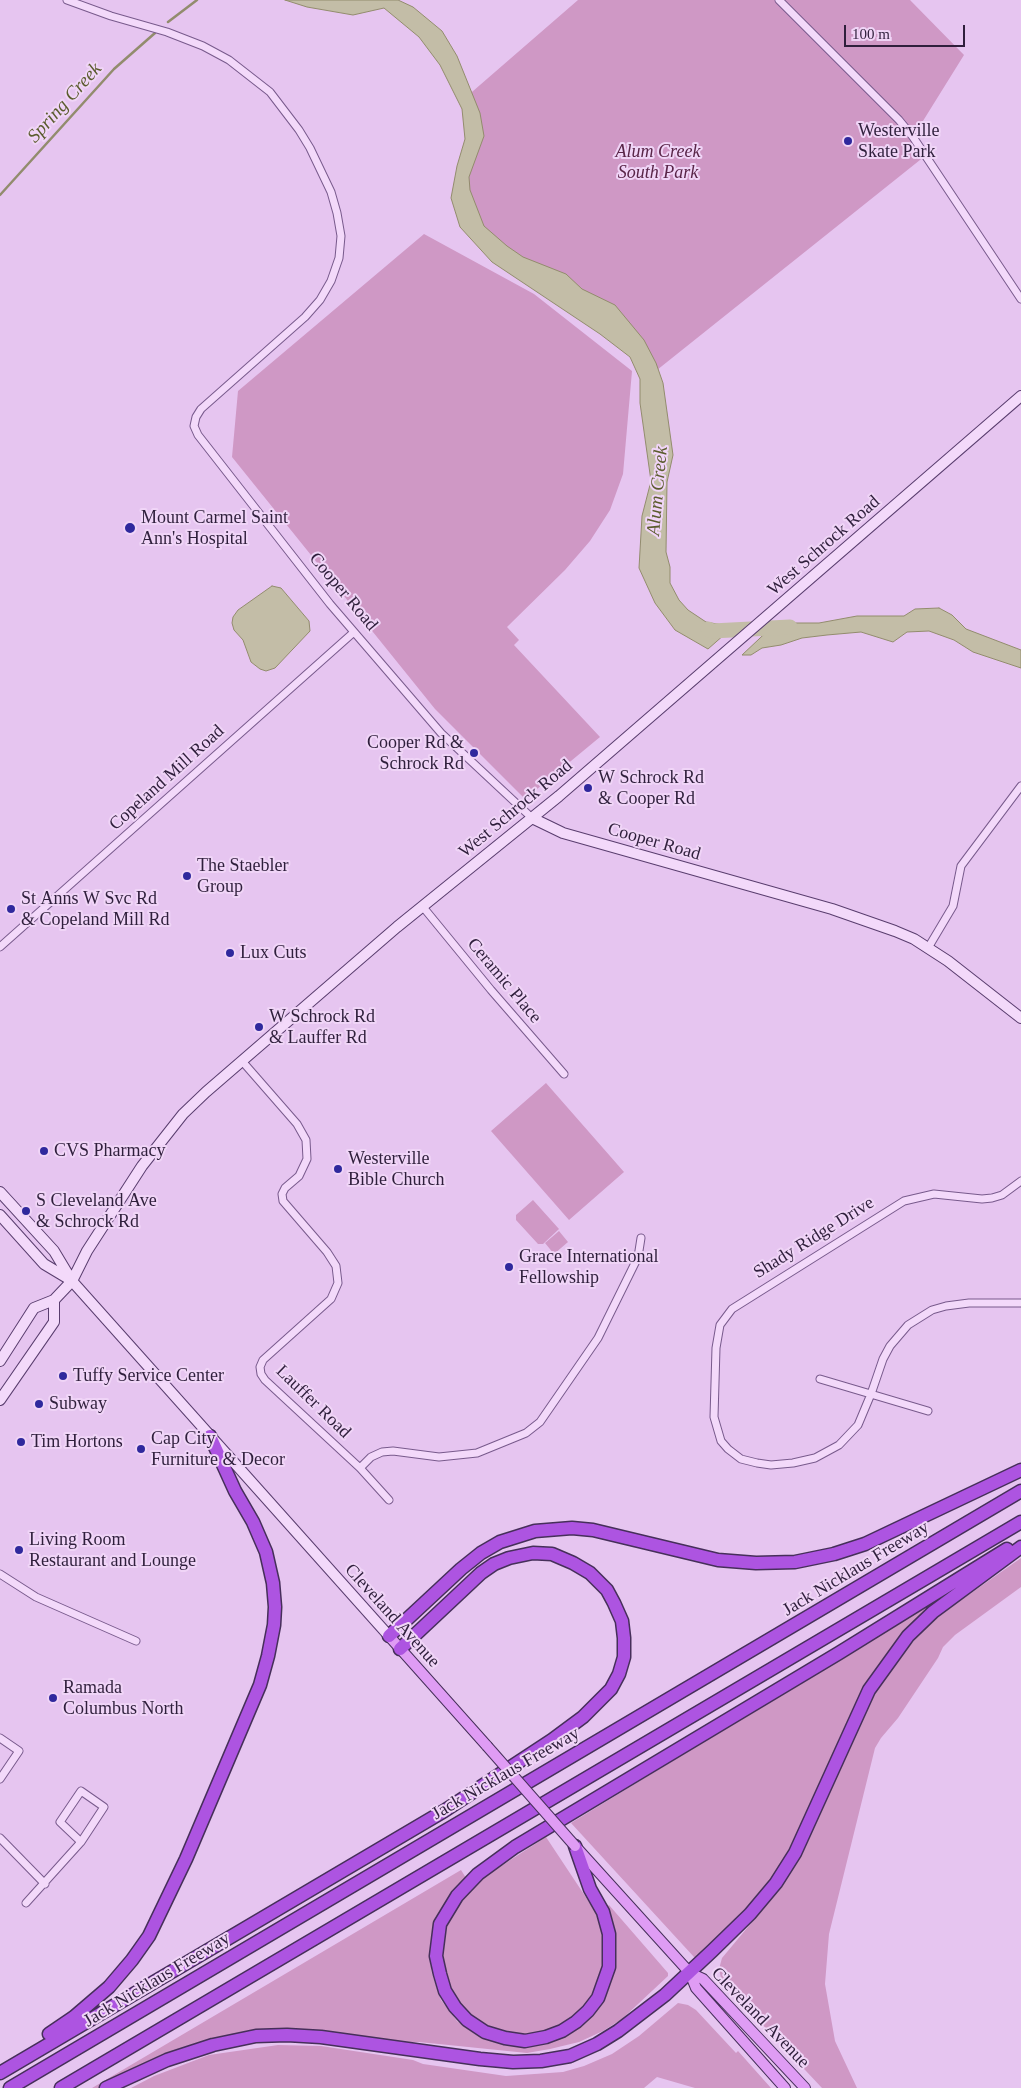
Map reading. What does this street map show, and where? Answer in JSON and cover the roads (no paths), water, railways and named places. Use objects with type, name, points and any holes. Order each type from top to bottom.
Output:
[{"type":"highway","points":[[0,2068],[68,2021],[109,1987],[149,1936],[186,1859],[260,1685],[274,1625],[273,1582],[266,1552],[210,1436]]},
{"type":"highway","points":[[389,1636],[460,1569],[481,1553],[500,1542],[535,1531],[572,1528],[593,1530],[718,1560],[756,1564],[795,1562],[834,1554],[865,1544],[1021,1470]]},
{"type":"highway","name":"Jack Nicklaus Freeway","points":[[10,2088],[486,1805],[761,1646],[1021,1492]]},
{"type":"highway","points":[[61,2088],[1021,1522]]},
{"type":"highway","points":[[575,1846],[590,1889],[603,1912],[609,1934],[609,1967],[598,1998],[576,2022],[546,2037],[526,2041],[505,2038],[485,2032],[468,2020],[450,1999],[440,1974],[436,1956],[440,1924],[457,1896],[478,1874],[514,1847],[839,1653],[1021,1541]]},
{"type":"highway","points":[[106,2088],[167,2060],[213,2045],[256,2036],[321,2037],[513,2062],[541,2061],[570,2056],[598,2044],[632,2022],[690,1973],[750,1914],[776,1883],[795,1853],[869,1690],[902,1643],[933,1612],[1021,1547]]},
{"type":"highway","points":[[0,2073],[444,1811],[552,1740],[583,1717],[611,1689],[619,1674],[624,1657],[624,1638],[622,1621],[614,1603],[607,1590],[590,1573],[552,1554],[533,1553],[509,1558],[494,1564],[481,1573],[400,1648]]},
{"type":"main road","name":"West Schrock Road","points":[[54,1300],[72,1281],[87,1251],[142,1166],[183,1114],[242,1061],[423,907],[532,818],[796,592],[1021,396]]},
{"type":"main road","name":"Cooper Road","points":[[532,818],[563,833],[856,917],[895,931],[928,948],[967,974],[1021,1018]]},
{"type":"main road","points":[[0,1192],[54,1251],[72,1281]]},
{"type":"main road","points":[[0,1215],[44,1264],[72,1281]]},
{"type":"main road","name":"Cleveland Avenue","points":[[72,1281],[690,1973],[703,1980],[805,2088]]},
{"type":"main road","points":[[0,1361],[34,1308],[54,1300],[54,1322],[0,1400]]},
{"type":"main road","name":"Cleveland Avenue","points":[[690,1973],[696,1988],[785,2088]]},
{"type":"street","name":"Cooper Road","points":[[67,0],[111,16],[167,32],[203,46],[229,60],[270,92],[299,130],[331,192],[337,214],[341,236],[339,258],[331,281],[320,300],[305,317],[201,409],[196,417],[194,426],[198,435],[354,632],[441,733],[532,818]]},
{"type":"street","points":[[779,0],[908,131],[1021,300]]},
{"type":"street","name":"Copeland Mill Road","points":[[0,946],[354,632]]},
{"type":"street","points":[[928,948],[952,906],[961,866],[1021,786]]},
{"type":"street","name":"Ceramic Place","points":[[423,907],[491,990],[564,1074]]},
{"type":"street","name":"Lauffer Road","points":[[242,1061],[298,1124],[306,1140],[307,1159],[299,1176],[285,1188],[282,1194],[283,1201],[327,1252],[336,1266],[338,1283],[332,1299],[263,1360],[260,1366],[261,1374],[265,1380],[360,1468],[389,1500]]},
{"type":"street","name":"Shady Ridge Drive","points":[[1021,1181],[1002,1195],[992,1198],[982,1199],[934,1194],[904,1201],[742,1301],[724,1318],[718,1333],[714,1417],[721,1441],[741,1459],[771,1465],[815,1458],[839,1444],[858,1425],[883,1358],[890,1346],[908,1325],[920,1317],[946,1306],[969,1303],[1021,1303]]},
{"type":"street","points":[[360,1468],[371,1456],[382,1452],[393,1451],[439,1457],[477,1453],[526,1433],[540,1422],[598,1338],[638,1257],[641,1238]]},
{"type":"street","points":[[820,1379],[928,1411]]},
{"type":"street","points":[[0,1574],[36,1597],[136,1641]]},
{"type":"street","points":[[0,1738],[19,1751],[3,1769],[0,1779]]},
{"type":"street","points":[[26,1903],[81,1842],[104,1806],[81,1791],[60,1822],[81,1842]]},
{"type":"street","points":[[0,1838],[45,1884]]},
{"type":"water","points":[[285,0],[398,0],[413,7],[442,31],[457,56],[480,113],[484,136],[469,177],[470,190],[484,226],[523,257],[566,274],[582,289],[615,305],[644,340],[656,363],[663,383],[673,455],[667,482],[666,552],[670,567],[670,583],[679,600],[688,610],[706,622],[733,627],[708,649],[675,630],[655,603],[639,568],[642,516],[651,481],[640,403],[640,379],[630,357],[600,334],[492,262],[460,227],[451,198],[457,166],[465,139],[462,109],[440,65],[419,37],[384,8],[353,15],[307,7]]},
{"type":"water","points":[[272,586],[281,588],[309,621],[310,631],[275,668],[266,671],[251,662],[243,640],[234,630],[232,623],[233,617],[238,610]]},
{"type":"water","points":[[939,608],[952,615],[966,629],[1021,650],[1021,668],[973,652],[954,640],[929,631],[907,632],[893,642],[861,632],[802,638],[781,645],[762,648],[751,655],[742,655],[776,623],[819,623],[857,616],[904,616],[915,609]]},
{"type":"waterway","points":[[168,22],[197,0]]},
{"type":"waterway","name":"Spring Creek","points":[[0,195],[114,69],[155,33]]},
{"type":"waterway","name":"Alum Creek","points":[[708,629],[712,631],[790,627]]},
{"type":"place","name":"Westerville Skate Park","points":[[848,141]]},
{"type":"place","name":"Mount Carmel Saint Ann's Hospital","points":[[130,528]]},
{"type":"place","name":"Cooper Rd & Schrock Rd","points":[[474,753]]},
{"type":"place","name":"W Schrock Rd & Cooper Rd","points":[[588,788]]},
{"type":"place","name":"The Staebler Group","points":[[187,876]]},
{"type":"place","name":"St Anns W Svc Rd & Copeland Mill Rd","points":[[11,909]]},
{"type":"place","name":"Lux Cuts","points":[[230,953]]},
{"type":"place","name":"W Schrock Rd & Lauffer Rd","points":[[259,1027]]},
{"type":"place","name":"CVS Pharmacy","points":[[44,1151]]},
{"type":"place","name":"Westerville Bible Church","points":[[338,1169]]},
{"type":"place","name":"S Cleveland Ave & Schrock Rd","points":[[26,1211]]},
{"type":"place","name":"Grace International Fellowship","points":[[509,1267]]},
{"type":"place","name":"Tuffy Service Center","points":[[63,1376]]},
{"type":"place","name":"Subway","points":[[39,1404]]},
{"type":"place","name":"Tim Hortons","points":[[21,1442]]},
{"type":"place","name":"Cap City Furniture & Decor","points":[[141,1449]]},
{"type":"place","name":"Living Room Restaurant and Lounge","points":[[19,1550]]},
{"type":"place","name":"Ramada Columbus North","points":[[53,1698]]},
{"type":"park label","name":"Alum Creek South Park","points":[[658,162]]}]
